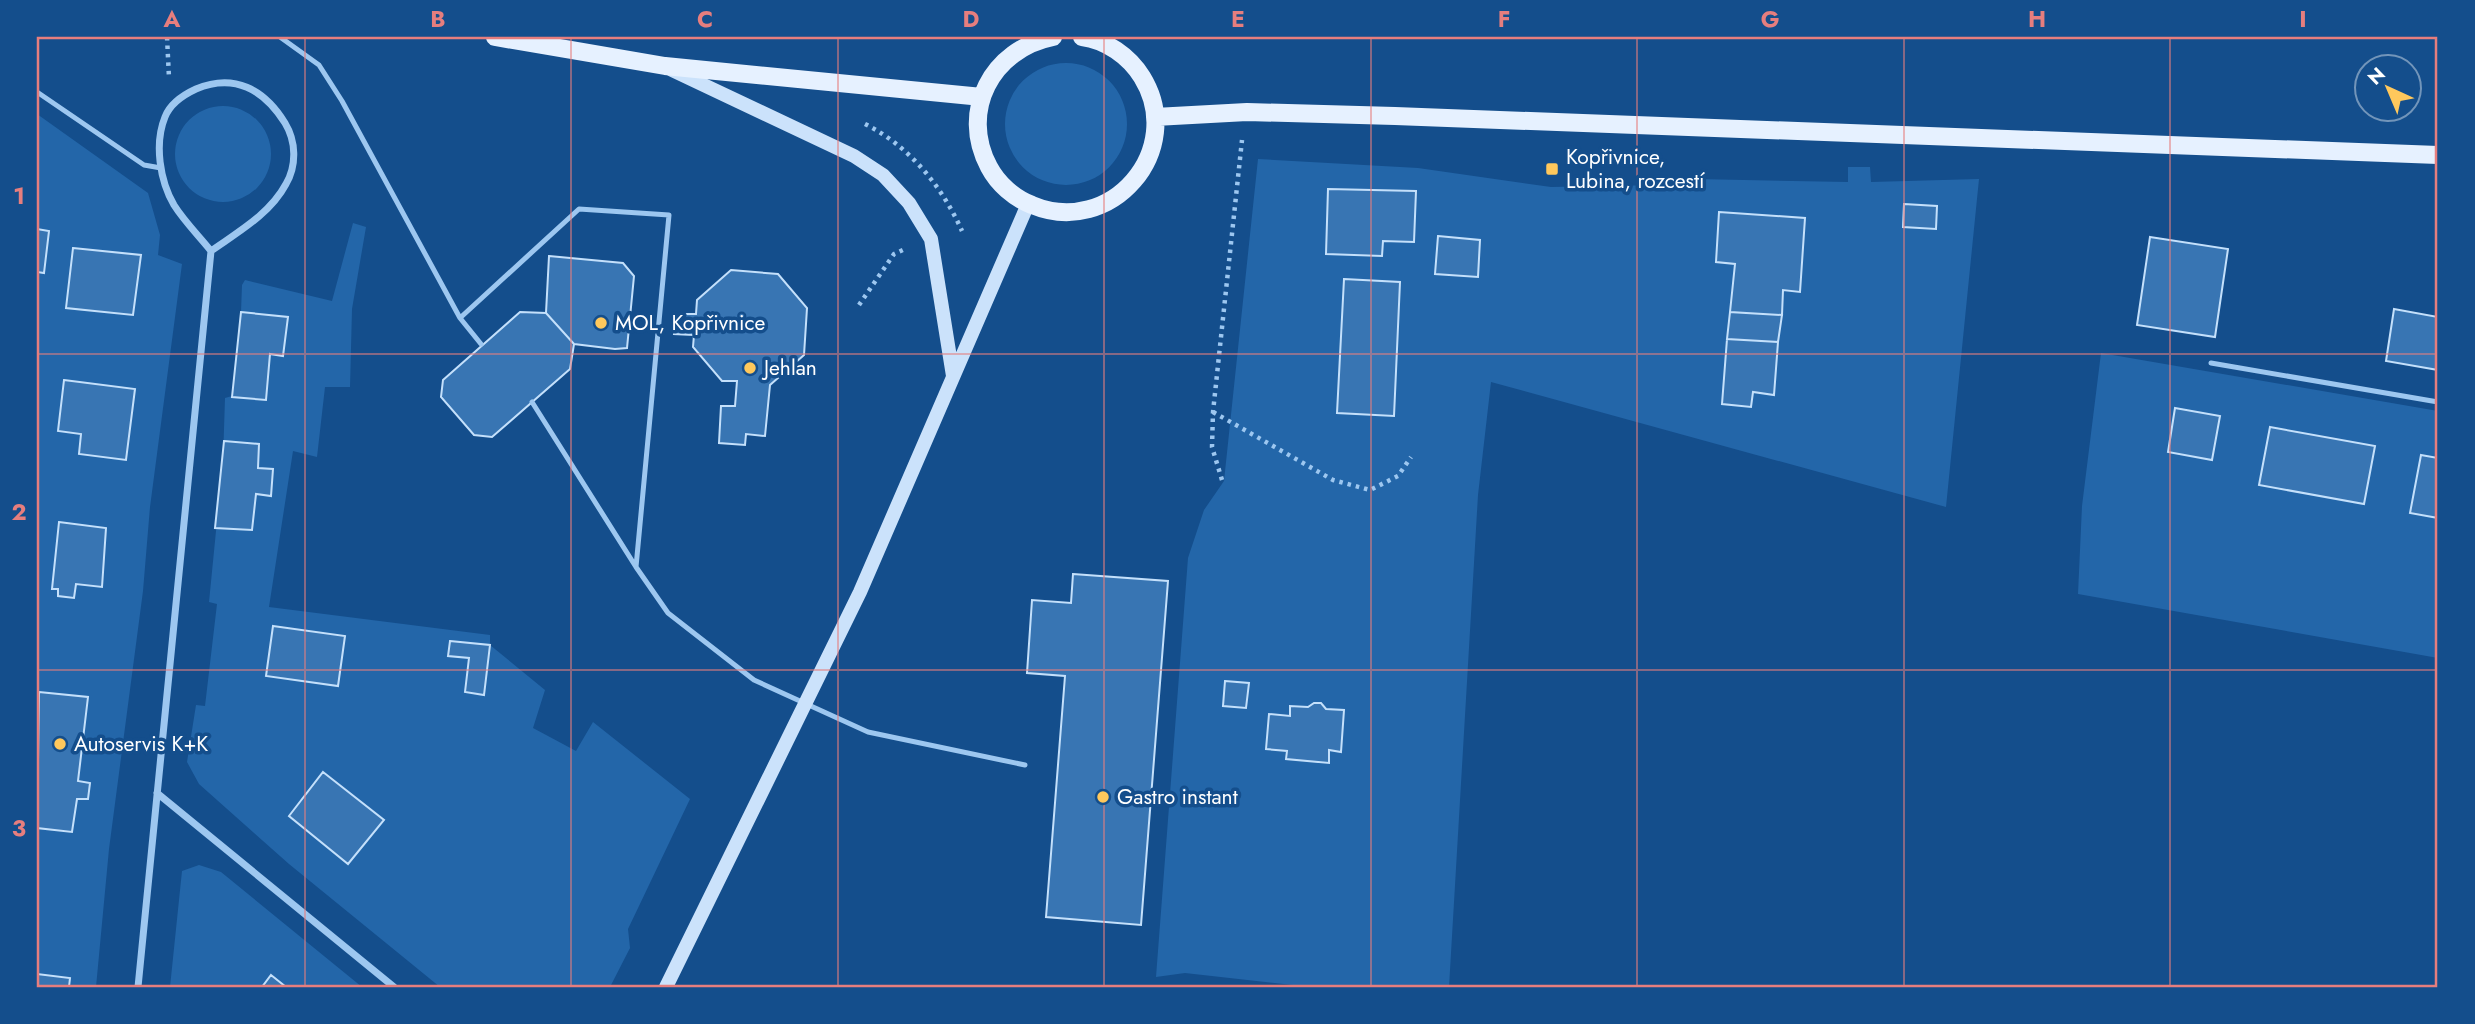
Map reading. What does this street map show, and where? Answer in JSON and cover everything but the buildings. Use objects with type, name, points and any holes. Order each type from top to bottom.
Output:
[{"type":"main road","points":[[495,37],[665,66],[982,97]]},
{"type":"main road","points":[[1053,37],[1024,46],[1013,53],[995,73],[982,97],[979,135],[991,171],[1007,190],[1028,204],[1070,213],[1097,207],[1122,193],[1141,172],[1153,145],[1155,117],[1145,82],[1130,62],[1111,47],[1082,37]]},
{"type":"main road","points":[[665,66],[853,156],[892,184],[909,203],[931,239],[953,376]]},
{"type":"main road","points":[[1155,117],[1247,112],[2438,155]]},
{"type":"main road","points":[[666,987],[860,592],[1028,204]]},
{"type":"street","points":[[138,987],[211,251],[174,204],[161,168],[160,136],[165,116],[176,101],[204,85],[232,82],[244,85],[267,98],[277,110],[287,126],[293,144],[290,174],[286,185],[271,205],[211,251]]},
{"type":"street","points":[[157,793],[394,987]]},
{"type":"lane","points":[[280,37],[319,65],[342,101],[460,318],[481,344]]},
{"type":"lane","points":[[37,92],[144,165],[161,168]]},
{"type":"lane","points":[[460,318],[579,209],[669,215],[636,568]]},
{"type":"lane","points":[[2211,363],[2438,402]]},
{"type":"lane","points":[[532,402],[636,568],[668,613],[754,680],[868,732],[1025,765]]},
{"type":"path","points":[[167,37],[169,78],[176,101]]},
{"type":"path","points":[[1222,480],[1212,447],[1213,412],[1240,155],[1247,112]]},
{"type":"path","points":[[859,305],[894,254],[918,242]]},
{"type":"path","points":[[1213,412],[1333,480],[1370,490],[1398,476],[1411,457]]},
{"type":"shaded area","points":[[1066,63],[1089,67],[1109,81],[1123,101],[1127,124],[1123,147],[1109,167],[1089,181],[1066,185],[1043,181],[1023,167],[1009,147],[1005,124],[1009,101],[1023,81],[1043,67]]},
{"type":"shaded area","points":[[223,106],[241,110],[257,120],[267,136],[271,154],[267,172],[257,188],[241,198],[223,202],[205,198],[189,188],[179,172],[175,154],[179,136],[189,120],[205,110]]},
{"type":"shaded area","points":[[37,114],[148,193],[160,235],[158,255],[182,264],[109,849],[96,987],[37,987]]},
{"type":"shaded area","points":[[1258,159],[1418,168],[1551,187],[1664,185],[1695,179],[1848,182],[1848,167],[1870,167],[1871,182],[1979,179],[1946,507],[1491,382],[1478,495],[1449,987],[1311,987],[1185,973],[1156,977],[1188,558],[1204,510],[1224,481]]},
{"type":"shaded area","points":[[353,223],[366,227],[352,309],[350,387],[325,387],[317,457],[293,451],[269,607],[490,635],[490,645],[545,690],[533,728],[576,751],[593,722],[690,799],[628,929],[630,948],[610,987],[440,987],[289,864],[199,784],[187,762],[196,705],[205,706],[217,604],[209,602],[223,460],[225,398],[232,396],[242,285],[245,280],[332,301]]},
{"type":"shaded area","points":[[2101,353],[2438,411],[2438,658],[2078,594],[2082,506]]},
{"type":"shaded area","points":[[199,865],[221,872],[362,987],[170,987],[182,871]]},
{"type":"place","name":"Kopřivnice, Lubina, rozcestí","points":[[1552,169]]},
{"type":"place","name":"MOL, Kopřivnice","points":[[601,323]]},
{"type":"place","name":"Jehlan","points":[[750,368]]},
{"type":"place","name":"Autoservis K+K","points":[[60,744]]},
{"type":"place","name":"Gastro instant","points":[[1103,797]]}]
